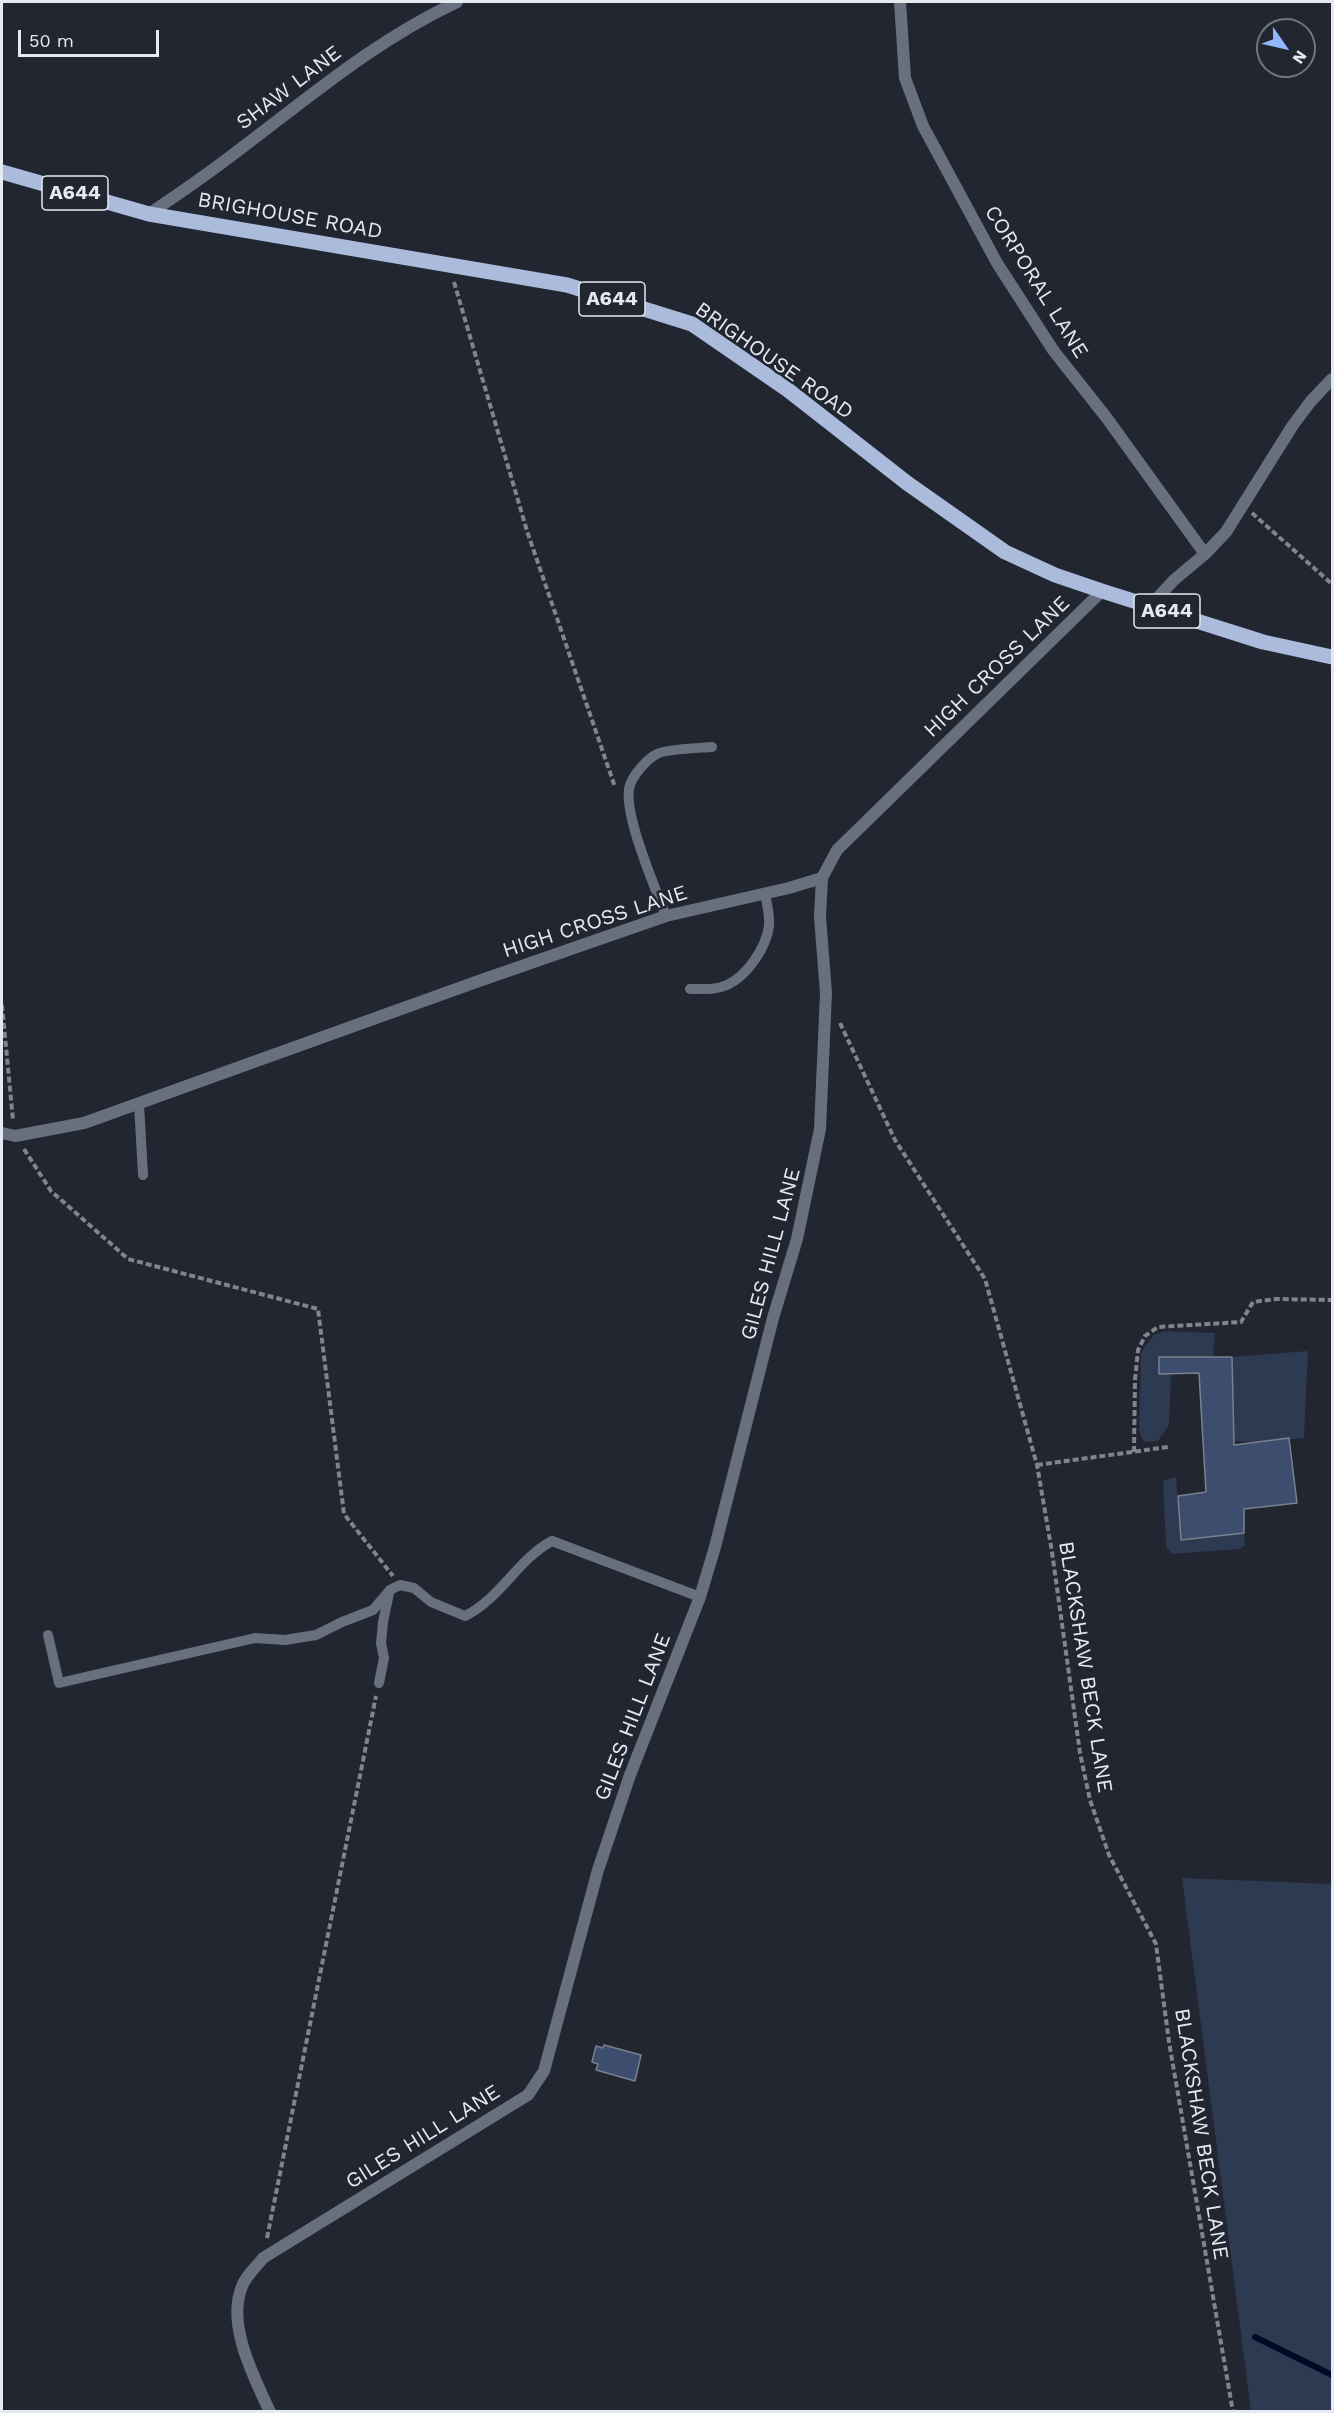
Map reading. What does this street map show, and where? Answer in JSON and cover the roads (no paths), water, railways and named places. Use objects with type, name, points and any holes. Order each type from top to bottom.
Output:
[{"type":"main road","name":"A644","points":[[2,172],[149,213]]},
{"type":"main road","name":"BRIGHOUSE ROAD","points":[[149,213],[567,285],[692,324],[788,390],[907,483],[1005,552],[1055,575],[1102,591],[1263,642],[1332,657]]},
{"type":"street","name":"SHAW LANE","points":[[149,213],[232,155],[320,86],[386,40],[457,2]]},
{"type":"street","name":"CORPORAL LANE","points":[[900,2],[905,78],[923,126],[997,263],[1053,350],[1113,426],[1206,554]]},
{"type":"street","points":[[1150,606],[1174,580],[1206,554],[1226,532],[1293,426],[1311,401],[1332,379]]},
{"type":"street","name":"HIGH CROSS LANE","points":[[2,1133],[15,1136],[84,1124],[666,916],[765,894],[822,878],[837,850],[1102,591]]},
{"type":"street","name":"GILES HILL LANE","points":[[270,2412],[242,2343],[237,2312],[243,2283],[263,2258],[528,2095],[544,2071],[598,1870],[630,1774],[700,1597],[715,1548],[773,1318],[797,1239],[816,1158],[820,1129],[826,993],[820,917],[822,878]]},
{"type":"lane","points":[[666,916],[636,832],[630,806],[629,785],[657,753],[712,747]]},
{"type":"lane","points":[[690,989],[715,988],[728,984],[753,962],[765,940],[769,925],[765,894]]},
{"type":"lane","points":[[139,1104],[143,1175]]},
{"type":"lane","points":[[48,1635],[59,1683],[255,1638],[285,1640],[316,1635],[373,1610],[390,1590],[400,1585],[414,1588],[430,1602],[465,1616],[479,1609],[537,1549],[552,1541],[700,1597]]},
{"type":"lane","points":[[379,1683],[384,1658],[381,1643],[383,1622],[390,1590]]},
{"type":"waterway","points":[[1255,2337],[1332,2375]]}]
